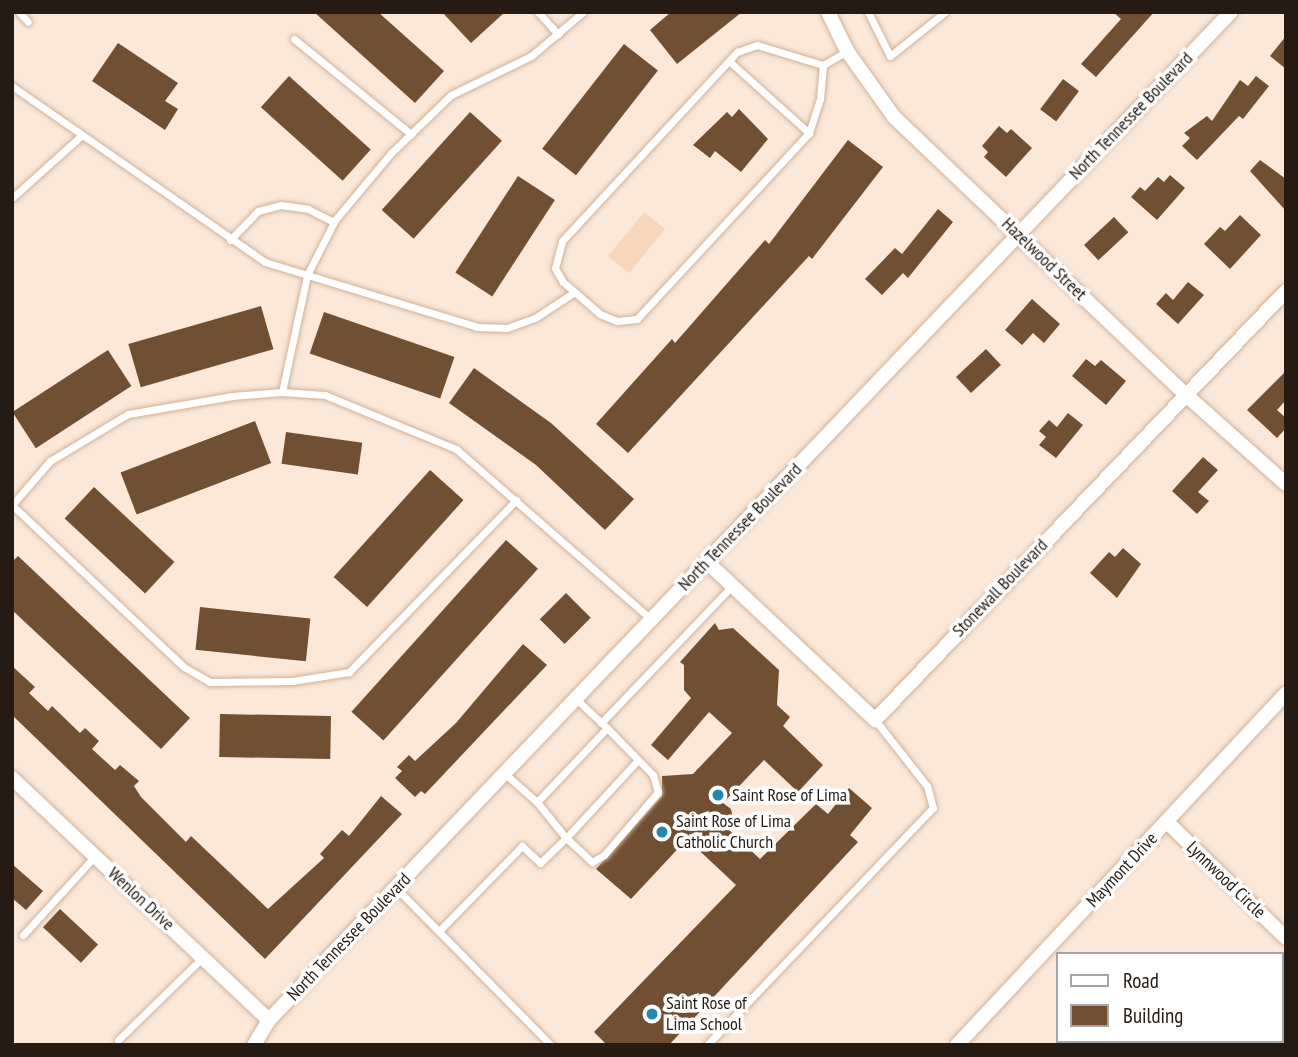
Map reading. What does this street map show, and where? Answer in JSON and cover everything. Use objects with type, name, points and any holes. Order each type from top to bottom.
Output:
[{"type":"street","name":"Hazelwood Street","points":[[828,12],[847,51],[894,117],[1185,395],[1286,484]]},
{"type":"street","name":"North Tennessee Boulevard","points":[[254,1045],[270,1020],[1231,12]]},
{"type":"street","name":"Stonewall Boulevard","points":[[875,720],[1286,291]]},
{"type":"street","points":[[706,562],[875,720]]},
{"type":"street","name":"Maymont Drive","points":[[957,1045],[1286,694]]},
{"type":"street","name":"Wenlon Drive","points":[[12,778],[270,1020]]},
{"type":"street","name":"Lynnwood Circle","points":[[1167,822],[1286,938]]},
{"type":"lane","points":[[19,12],[28,22]]},
{"type":"lane","points":[[538,12],[558,34]]},
{"type":"lane","points":[[282,392],[307,275],[334,222],[411,135],[451,96],[510,68],[558,34],[583,12]]},
{"type":"lane","points":[[868,12],[890,56],[945,12]]},
{"type":"lane","points":[[294,39],[411,135]]},
{"type":"lane","points":[[822,65],[820,99],[809,133],[637,319],[617,321],[573,293],[555,268],[562,241],[737,52],[757,45],[822,65],[847,51]]},
{"type":"lane","points":[[729,61],[809,133]]},
{"type":"lane","points":[[12,86],[230,240],[265,261],[477,327],[507,328],[535,318],[573,293]]},
{"type":"lane","points":[[12,198],[82,135]]},
{"type":"lane","points":[[230,240],[258,211],[281,205],[308,209],[334,222]]},
{"type":"lane","points":[[516,500],[349,672],[292,681],[210,682],[184,667],[12,505],[50,461],[128,414],[282,392],[325,395],[456,449],[516,500],[652,620]]},
{"type":"lane","points":[[537,802],[732,586]]},
{"type":"lane","points":[[504,773],[537,802],[566,838],[592,862],[604,855],[658,792],[653,775],[576,699]]},
{"type":"lane","points":[[707,1045],[933,808],[927,786],[875,720]]},
{"type":"lane","points":[[439,931],[522,846],[540,863],[638,760]]},
{"type":"lane","points":[[23,935],[95,856]]},
{"type":"lane","points":[[396,888],[551,1045]]},
{"type":"lane","points":[[118,1040],[203,958]]},
{"type":"shaded area","points":[[644,212],[665,229],[629,273],[608,256]]},
{"type":"building","points":[[314,12],[378,12],[444,71],[415,103]]},
{"type":"building","points":[[442,12],[505,12],[471,43]]},
{"type":"building","points":[[671,12],[742,12],[677,64],[650,30]]},
{"type":"building","points":[[1113,12],[1154,12],[1096,77],[1081,64],[1121,19]]},
{"type":"building","points":[[1286,36],[1286,69],[1270,56]]},
{"type":"building","points":[[118,43],[178,83],[165,101],[178,109],[165,130],[92,81]]},
{"type":"building","points":[[624,44],[658,70],[576,175],[542,149]]},
{"type":"building","points":[[289,76],[371,150],[343,181],[261,107]]},
{"type":"building","points":[[1256,76],[1269,86],[1243,119],[1239,116],[1197,160],[1182,146],[1190,138],[1184,133],[1207,116],[1212,121],[1240,80],[1248,86]]},
{"type":"building","points":[[1063,79],[1079,91],[1056,121],[1040,109]]},
{"type":"building","points":[[739,109],[768,139],[741,172],[715,151],[710,158],[693,145],[727,112],[732,117]]},
{"type":"building","points":[[470,112],[502,141],[414,239],[382,210]]},
{"type":"building","points":[[999,126],[1007,133],[1011,129],[1032,148],[1006,177],[984,157],[988,152],[982,146]]},
{"type":"building","points":[[848,140],[883,167],[812,259],[809,256],[628,453],[596,424],[672,339],[675,343],[765,240],[769,244]]},
{"type":"building","points":[[1260,160],[1286,179],[1286,211],[1250,171]]},
{"type":"building","points":[[1170,175],[1185,188],[1157,220],[1131,197],[1140,187],[1145,191],[1158,177],[1164,182]]},
{"type":"building","points":[[518,176],[555,200],[492,296],[455,272]]},
{"type":"building","points":[[938,209],[953,222],[908,278],[903,273],[882,295],[865,279],[895,248],[902,254]]},
{"type":"building","points":[[1240,215],[1261,235],[1230,269],[1204,244],[1220,227],[1225,231]]},
{"type":"building","points":[[1114,217],[1128,232],[1098,260],[1084,245]]},
{"type":"building","points":[[1188,282],[1204,295],[1178,324],[1156,304],[1166,293],[1173,300]]},
{"type":"building","points":[[1032,299],[1060,324],[1044,343],[1033,333],[1022,345],[1005,330]]},
{"type":"building","points":[[261,306],[273,349],[141,387],[128,344]]},
{"type":"building","points":[[324,312],[454,357],[440,399],[310,354]]},
{"type":"building","points":[[986,349],[1001,365],[971,393],[956,377]]},
{"type":"building","points":[[108,350],[131,386],[36,448],[12,412]]},
{"type":"building","points":[[1086,359],[1095,366],[1101,360],[1126,381],[1106,405],[1072,376]]},
{"type":"building","points":[[474,368],[551,423],[634,499],[605,530],[536,465],[449,403]]},
{"type":"building","points":[[1286,371],[1286,400],[1277,410],[1286,418],[1286,428],[1277,438],[1247,410]]},
{"type":"building","points":[[1068,413],[1083,425],[1056,458],[1039,445],[1046,437],[1039,431],[1049,420],[1057,427]]},
{"type":"building","points":[[255,421],[271,463],[137,515],[121,473]]},
{"type":"building","points":[[286,432],[362,443],[358,474],[282,464]]},
{"type":"building","points":[[1203,457],[1218,470],[1198,492],[1209,501],[1197,514],[1172,491]]},
{"type":"building","points":[[430,470],[463,500],[367,607],[334,577]]},
{"type":"building","points":[[94,487],[174,562],[145,593],[65,518]]},
{"type":"building","points":[[506,540],[538,569],[383,740],[351,712]]},
{"type":"building","points":[[1123,548],[1141,564],[1117,598],[1090,573],[1109,552],[1115,557]]},
{"type":"building","points":[[18,556],[190,718],[161,749],[12,610],[12,562]]},
{"type":"building","points":[[566,593],[591,618],[565,644],[540,619]]},
{"type":"building","points":[[200,607],[310,619],[306,661],[196,650]]},
{"type":"building","name":"Saint Rose of Lima Catholic Church","points":[[715,623],[719,630],[733,628],[779,670],[777,705],[790,717],[783,726],[823,765],[798,792],[764,760],[723,803],[731,809],[734,825],[729,830],[760,859],[816,804],[828,814],[849,788],[872,808],[850,835],[858,842],[669,1045],[607,1045],[594,1032],[736,885],[687,839],[631,899],[596,869],[662,796],[662,776],[693,774],[732,733],[709,712],[668,760],[651,745],[691,698],[684,690],[684,665],[680,662]]},
{"type":"building","points":[[523,644],[547,665],[425,794],[421,791],[415,797],[395,778],[402,771],[397,767],[409,755],[415,761],[456,723]]},
{"type":"building","points":[[12,666],[35,687],[29,693],[48,711],[52,706],[80,733],[85,728],[99,741],[92,749],[115,770],[120,765],[139,781],[134,786],[141,797],[186,842],[191,836],[268,909],[324,858],[320,854],[342,830],[349,836],[381,796],[402,814],[265,959],[12,715]]},
{"type":"building","points":[[220,714],[331,716],[330,759],[219,757]]},
{"type":"building","points":[[12,864],[43,891],[26,910],[12,898]]},
{"type":"building","points":[[60,909],[98,944],[81,963],[43,927]]},
{"type":"place","name":"Saint Rose of Lima","points":[[718,795]]},
{"type":"place","name":"Saint Rose of Lima Catholic Church","points":[[662,832]]},
{"type":"place","name":"Saint Rose of Lima School","points":[[652,1014]]}]
